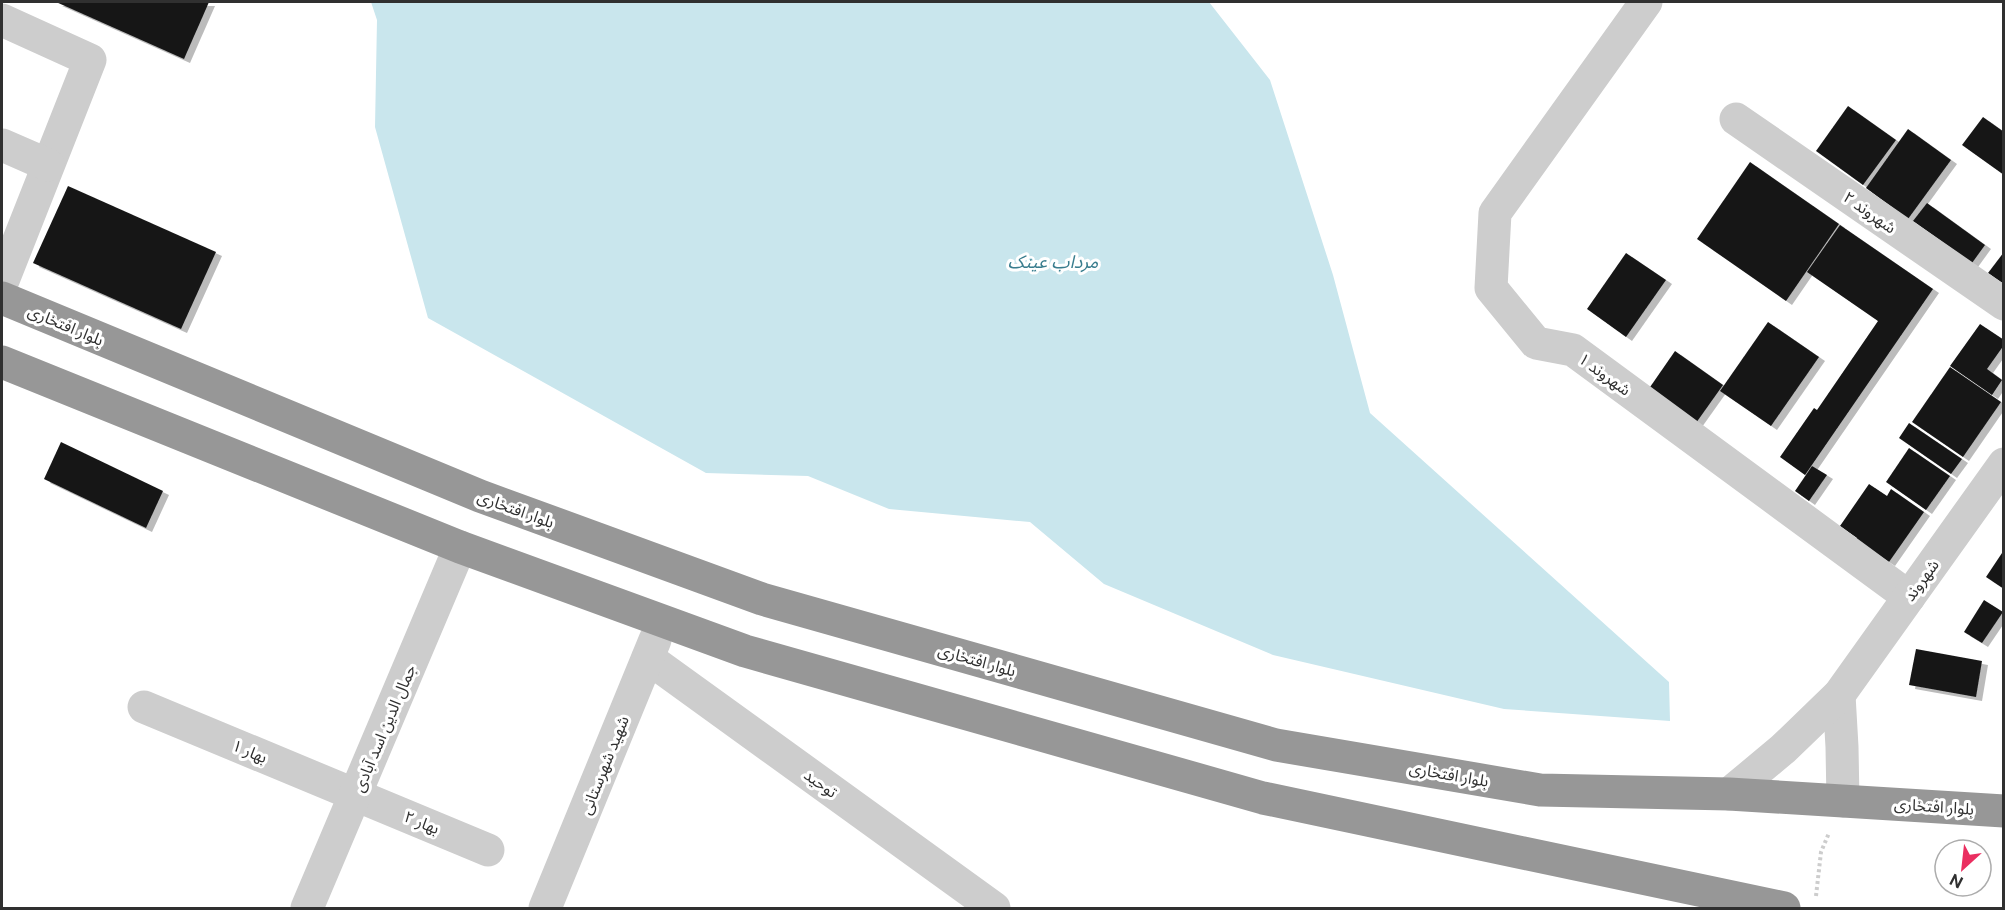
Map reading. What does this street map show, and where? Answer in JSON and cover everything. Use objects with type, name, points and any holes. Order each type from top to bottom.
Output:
[{"type":"highway","name":"بلوار افتخاری","points":[[2,298],[480,496],[774,603],[1276,745],[1540,790],[1729,794],[2004,811]]},
{"type":"highway","points":[[2,362],[460,547],[745,651],[1263,798],[1784,909]]},
{"type":"street","name":"شهروند ۱","points":[[1646,2],[1495,213],[1491,288],[1536,343],[1573,350],[1909,597]]},
{"type":"street","points":[[2,20],[90,60],[2,283]]},
{"type":"street","name":"شهروند ۲","points":[[1736,119],[2004,304]]},
{"type":"street","points":[[2,145],[48,165]]},
{"type":"street","name":"شهروند","points":[[1729,794],[1783,749],[1839,695],[2004,464]]},
{"type":"street","name":"جمال الدین اسد آبادی","points":[[307,909],[460,547]]},
{"type":"street","name":"شهید شهرستانی","points":[[545,909],[662,621]]},
{"type":"street","name":"توحید","points":[[648,658],[994,909]]},
{"type":"street","points":[[1839,695],[1843,801]]},
{"type":"street","name":"بهار ۱","points":[[144,707],[355,795]]},
{"type":"street","name":"بهار ۲","points":[[355,795],[488,850]]},
{"type":"path","points":[[1816,897],[1821,852],[1843,801]]},
{"type":"water","name":"مرداب عینک","points":[[371,2],[1209,2],[1270,80],[1333,275],[1370,413],[1669,682],[1670,721],[1504,709],[1273,655],[1104,584],[1030,522],[889,509],[808,476],[706,473],[428,318],[375,127],[377,20]]},
{"type":"building","points":[[56,2],[209,2],[184,59]]},
{"type":"building","points":[[1848,106],[1896,140],[1863,185],[1816,151]]},
{"type":"building","points":[[1983,117],[2004,132],[2004,175],[1962,145]]},
{"type":"building","points":[[1908,129],[1951,160],[1908,219],[1866,188]]},
{"type":"building","points":[[1750,162],[1839,224],[1786,301],[1697,239]]},
{"type":"building","points":[[68,186],[216,252],[181,329],[33,263]]},
{"type":"building","points":[[1927,203],[1985,245],[1972,263],[1913,221]]},
{"type":"building","points":[[1840,225],[1933,289],[1805,475],[1780,457],[1814,408],[1817,410],[1878,321],[1807,272]]},
{"type":"building","points":[[2004,252],[2004,284],[1988,273]]},
{"type":"building","points":[[1626,253],[1666,280],[1626,337],[1587,309]]},
{"type":"building","points":[[1768,322],[1819,357],[1771,426],[1720,391]]},
{"type":"building","points":[[1980,324],[2004,340],[2004,345],[1987,369],[2002,380],[1992,395],[1950,366]]},
{"type":"building","points":[[1675,351],[1723,385],[1696,423],[1648,390]]},
{"type":"building","points":[[1950,367],[2001,402],[1963,457],[1912,422]]},
{"type":"building","points":[[1909,423],[1962,459],[1951,474],[1899,438]]},
{"type":"building","points":[[61,442],[163,491],[146,528],[44,479]]},
{"type":"building","points":[[1909,448],[1950,476],[1926,510],[1886,482]]},
{"type":"building","points":[[1812,466],[1827,475],[1809,501],[1795,491]]},
{"type":"building","points":[[1869,484],[1887,496],[1891,489],[1924,512],[1889,562],[1856,540],[1857,538],[1840,526]]},
{"type":"building","points":[[2004,550],[2004,589],[1986,577]]},
{"type":"building","points":[[1984,600],[2003,612],[1982,643],[1964,632]]},
{"type":"building","points":[[1916,649],[1982,661],[1976,697],[1909,685]]}]
